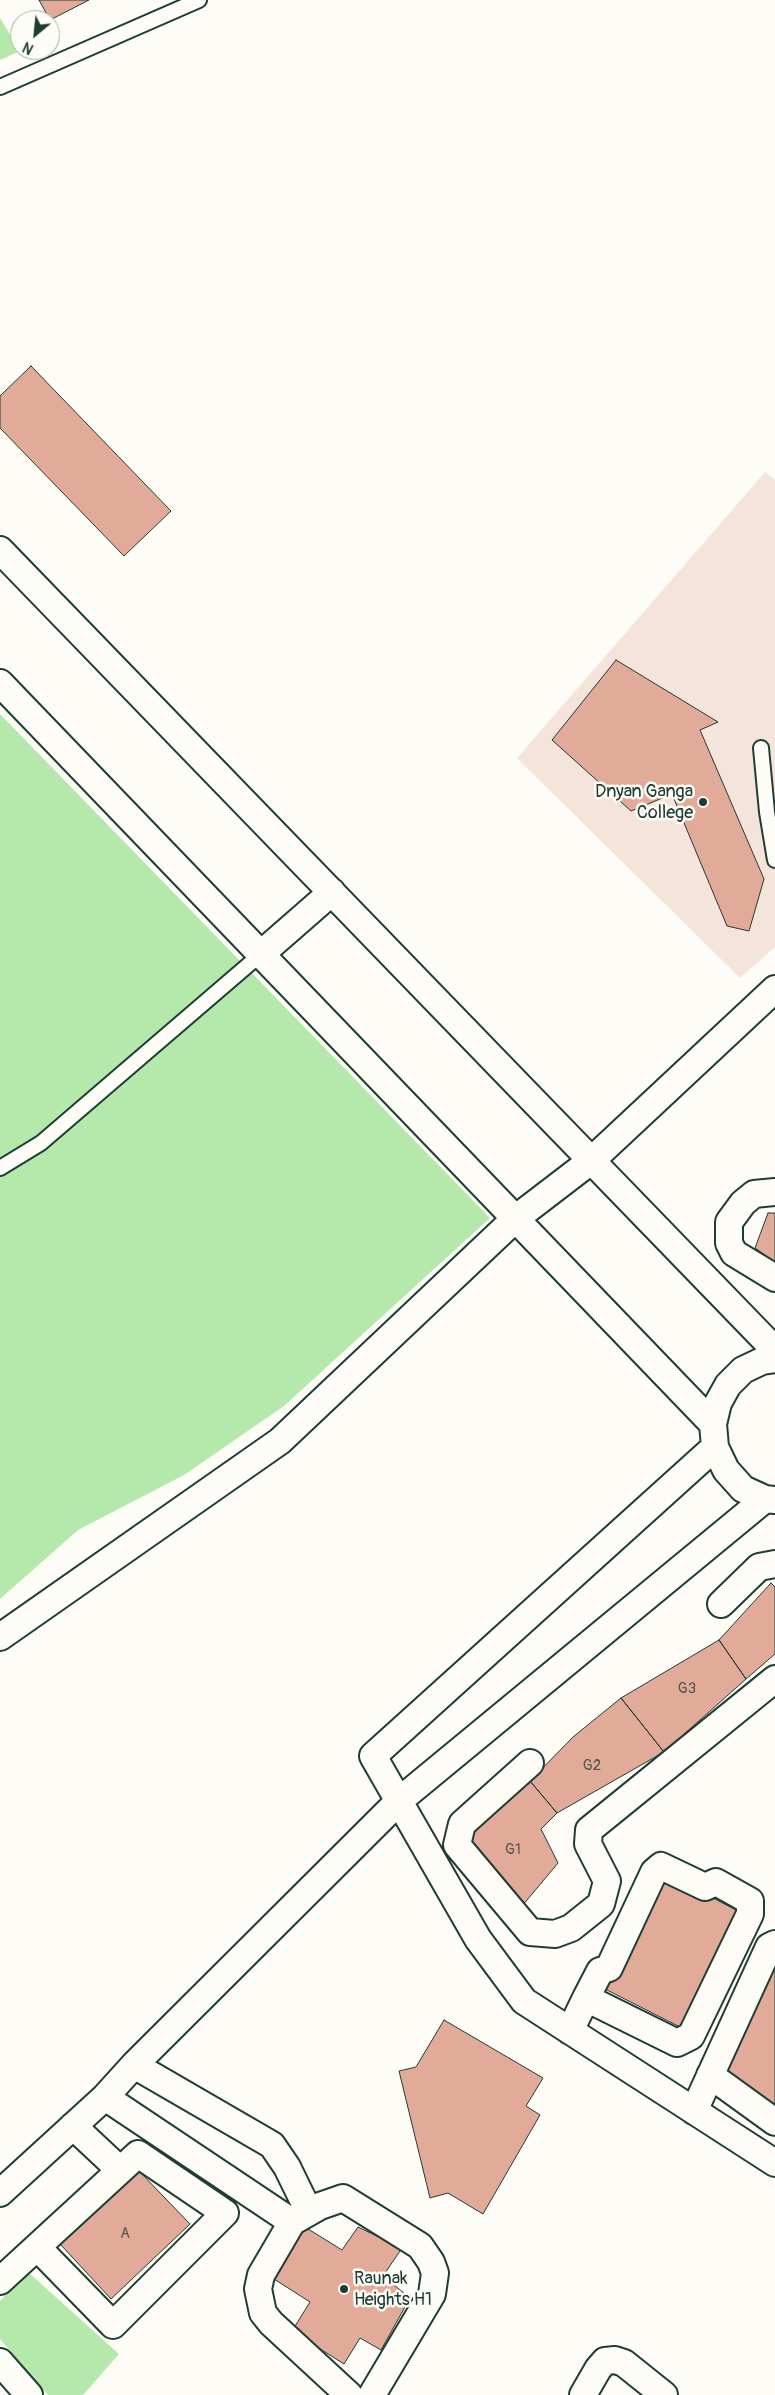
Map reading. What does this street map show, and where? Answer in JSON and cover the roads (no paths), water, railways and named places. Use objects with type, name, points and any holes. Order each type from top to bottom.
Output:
[{"type":"street","points":[[0,550],[775,1350]]},
{"type":"street","points":[[0,683],[515,1220],[714,1436],[726,1470],[743,1489],[770,1500],[400,1800],[134,2065],[105,2097],[0,2193]]},
{"type":"street","points":[[261,954],[332,892]]},
{"type":"street","points":[[0,1638],[280,1441],[515,1220],[592,1160],[775,989]]},
{"type":"street","points":[[775,1192],[754,1194],[743,1203],[729,1222],[729,1243],[734,1253],[775,1278]]},
{"type":"street","points":[[775,1359],[762,1361],[743,1370],[728,1385],[718,1403],[714,1436],[373,1756],[400,1800],[478,1939],[524,2001],[775,2163]]},
{"type":"street","points":[[721,1604],[759,1567],[775,1564]]},
{"type":"street","points":[[530,1763],[462,1824],[457,1846],[530,1932],[555,1934],[571,1928],[601,1904],[607,1881],[588,1844],[589,1830],[775,1679]]},
{"type":"street","points":[[570,2031],[586,1998],[600,1971],[609,1968],[654,1872],[661,1866],[706,1887],[716,1882],[750,1901],[750,1914],[691,2036],[677,2043],[586,1998]]},
{"type":"street","points":[[694,2111],[769,1947],[775,1944]]},
{"type":"street","points":[[134,2065],[272,2145],[287,2167],[301,2217]]},
{"type":"street","points":[[710,2075],[775,2122]]},
{"type":"street","points":[[105,2097],[301,2217]]},
{"type":"street","points":[[73,2126],[120,2170]]},
{"type":"street","points":[[0,2281],[138,2154],[226,2213],[114,2325],[38,2248]]},
{"type":"street","points":[[349,2395],[263,2313],[258,2289],[261,2275],[301,2217],[343,2198],[420,2246],[431,2262],[435,2273],[432,2294],[372,2395]]},
{"type":"street","points":[[583,2395],[598,2369],[605,2361],[615,2360],[624,2363],[664,2395]]},
{"type":"street","points":[[0,2362],[29,2395]]},
{"type":"lane","points":[[0,87],[199,0]]},
{"type":"lane","points":[[761,748],[767,812],[775,860]]},
{"type":"lane","points":[[0,1168],[41,1143],[261,954]]},
{"type":"place","name":"Dnyan Ganga College","points":[[703,802]]},
{"type":"place","name":"Raunak Heights H1","points":[[344,2289]]}]
